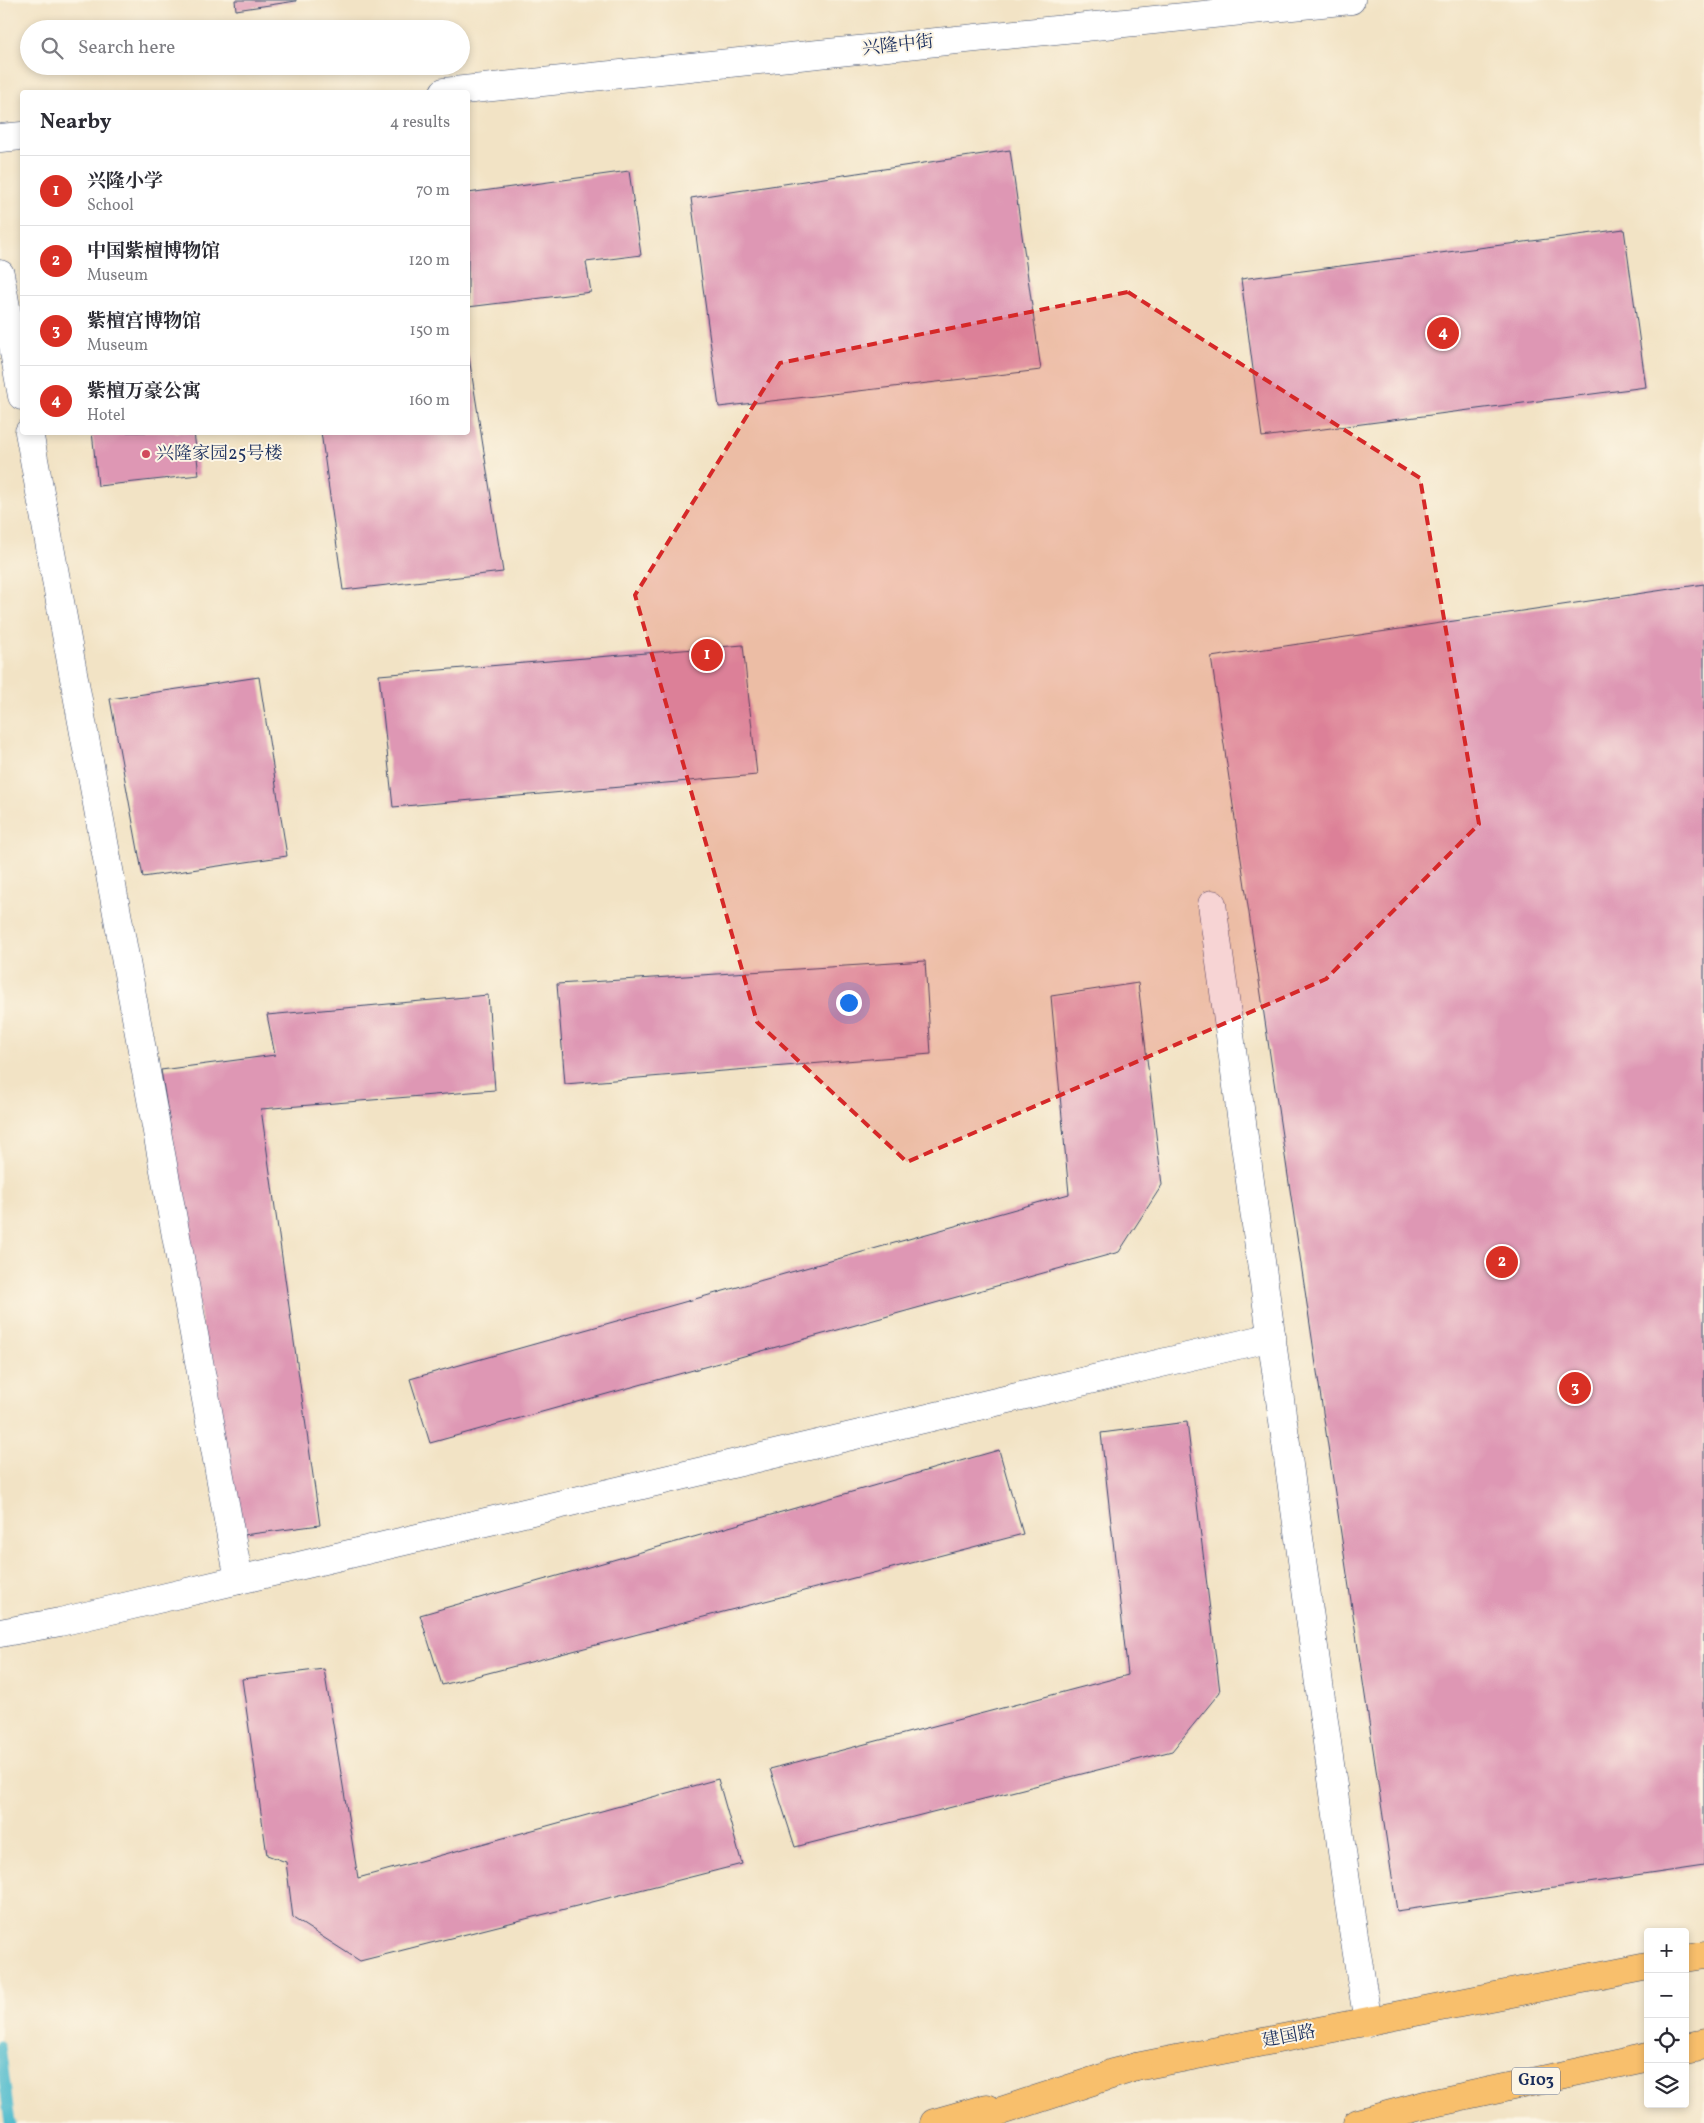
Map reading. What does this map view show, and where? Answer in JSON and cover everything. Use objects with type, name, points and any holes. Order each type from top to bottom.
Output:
[{"type":"main road","points":[[1689,1957],[1704,1955]]},
{"type":"main road","name":"建国路","points":[[934,2123],[1136,2067],[1644,1967]]},
{"type":"main road","points":[[1689,2048],[1704,2045]]},
{"type":"main road","name":"G103","points":[[1357,2123],[1425,2105],[1644,2058]]},
{"type":"main road","points":[[964,2123],[1136,2067]]},
{"type":"street","name":"兴隆中街","points":[[464,90],[1351,0]]},
{"type":"street","points":[[0,138],[20,136]]},
{"type":"street","points":[[0,274],[20,385]]},
{"type":"street","points":[[30,435],[239,1580]]},
{"type":"street","points":[[1212,904],[1350,1907],[1368,2022]]},
{"type":"street","points":[[5,1632],[239,1580],[1272,1337]]},
{"type":"highlighted area","points":[[1128,292],[1420,478],[1479,824],[1326,979],[907,1162],[757,1022],[635,595],[780,363]]},
{"type":"building","points":[[235,0],[296,0],[296,1],[236,10]]},
{"type":"building","points":[[1010,150],[1041,370],[719,407],[691,198]]},
{"type":"building","points":[[629,171],[641,255],[586,262],[591,292],[470,307],[470,193]]},
{"type":"building","points":[[1624,229],[1646,387],[1262,437],[1241,279]]},
{"type":"building","points":[[470,364],[503,572],[343,590],[321,435],[470,435]]},
{"type":"building","name":"兴隆家园25号楼","points":[[92,435],[194,435],[199,475],[98,486]]},
{"type":"building","points":[[1704,584],[1704,1866],[1397,1911],[1211,657]]},
{"type":"building","points":[[743,645],[757,775],[393,807],[379,675]]},
{"type":"building","points":[[259,677],[287,856],[143,877],[110,699]]},
{"type":"building","points":[[925,961],[931,1054],[565,1084],[557,984]]},
{"type":"building","points":[[1138,983],[1162,1185],[1119,1252],[430,1443],[410,1379],[1069,1194],[1051,996]]},
{"type":"building","points":[[488,995],[495,1090],[261,1109],[320,1525],[236,1536],[161,1070],[275,1055],[267,1015]]},
{"type":"building","points":[[1187,1422],[1220,1692],[1172,1751],[795,1847],[770,1769],[1128,1675],[1101,1433]]},
{"type":"building","points":[[999,1450],[1023,1534],[442,1685],[420,1615]]},
{"type":"building","points":[[324,1669],[358,1878],[718,1779],[742,1864],[360,1961],[293,1918],[286,1862],[267,1855],[242,1679]]},
{"type":"waterway","points":[[0,2046],[10,2123]]},
{"type":"place","name":"紫檀万豪公寓","points":[[1443,333]]},
{"type":"place","name":"兴隆家园25号楼","points":[[146,454]]},
{"type":"place","name":"兴隆小学","points":[[707,655]]},
{"type":"place","name":"中国紫檀博物馆","points":[[1502,1262]]},
{"type":"place","name":"紫檀宫博物馆","points":[[1575,1388]]}]
